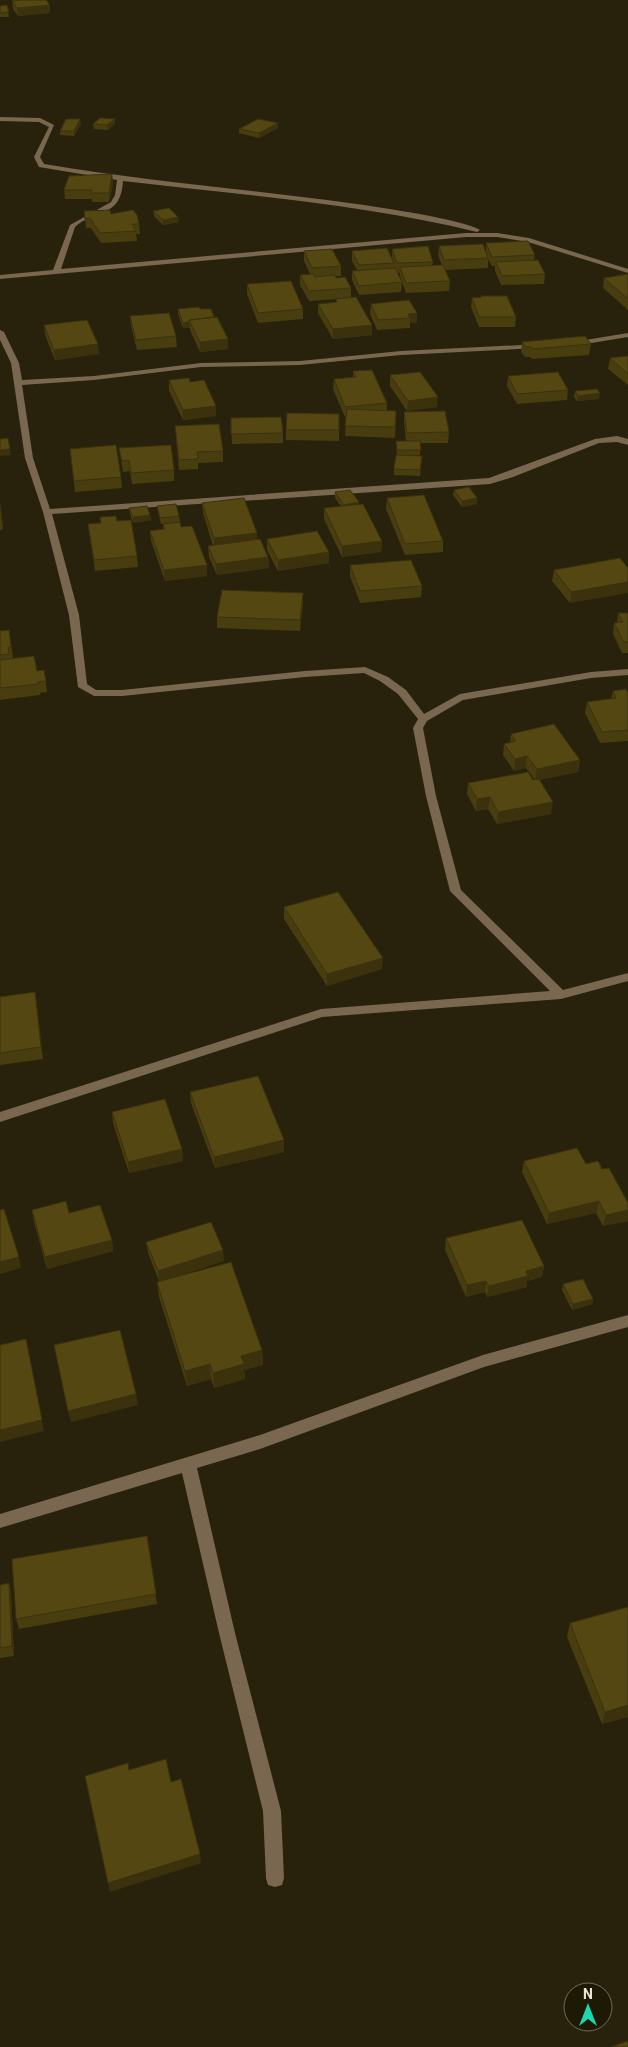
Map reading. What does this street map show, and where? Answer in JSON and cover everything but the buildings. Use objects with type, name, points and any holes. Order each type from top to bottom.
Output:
[{"type":"street","points":[[0,119],[40,120],[52,126],[37,157],[41,166],[120,179],[353,205],[418,216],[497,235],[529,240],[628,271]]},
{"type":"street","points":[[56,273],[72,226],[78,220],[112,205],[117,199],[120,179]]},
{"type":"street","points":[[0,277],[466,235],[497,235]]},
{"type":"street","points":[[0,332],[15,363],[29,458],[47,512],[74,615],[82,685],[94,693],[122,693],[306,674],[365,670],[402,692],[423,719]]},
{"type":"street","points":[[563,345],[628,335]]},
{"type":"street","points":[[17,383],[94,378],[202,365],[300,363],[401,353],[546,346]]},
{"type":"street","points":[[47,512],[490,481],[598,441],[617,439],[628,442]]},
{"type":"street","points":[[561,995],[456,891],[422,755],[418,728],[423,719],[460,697],[478,692],[591,675],[628,672]]},
{"type":"street","points":[[0,1117],[321,1013],[561,995],[628,977]]},
{"type":"street","points":[[0,1521],[260,1442],[483,1361],[628,1321]]},
{"type":"street","points":[[188,1464],[227,1633],[272,1811],[275,1878]]}]
